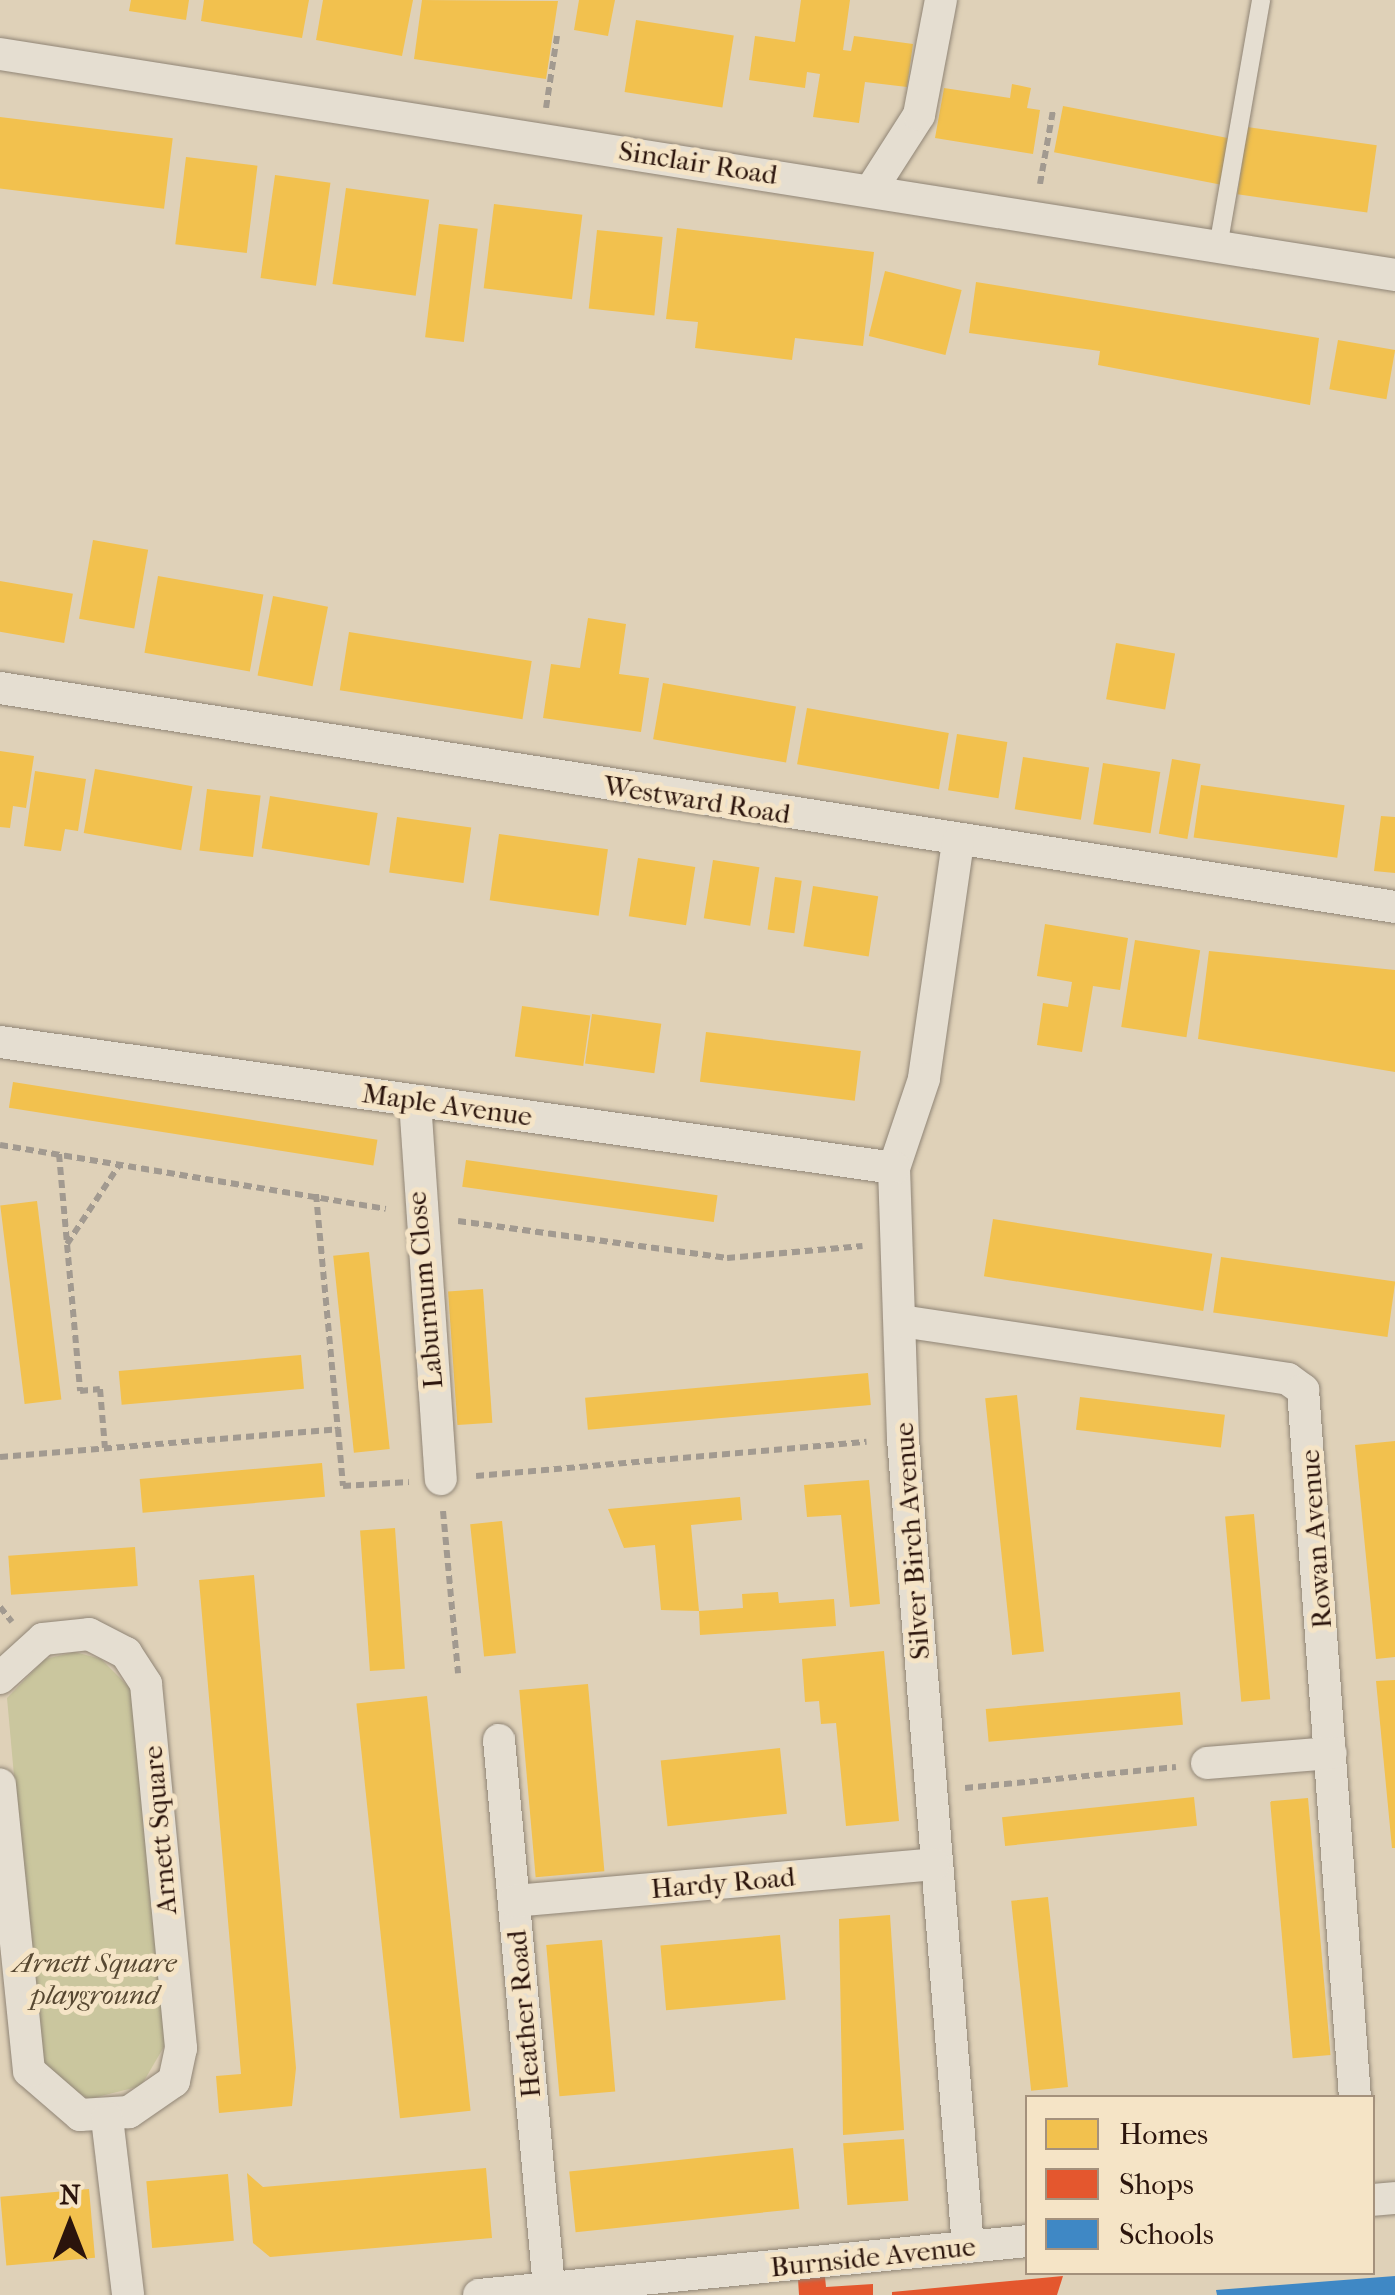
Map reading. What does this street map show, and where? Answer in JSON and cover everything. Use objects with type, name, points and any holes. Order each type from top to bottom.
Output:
[{"type":"street","points":[[872,190],[919,115],[942,0]]},
{"type":"street","name":"Sinclair Road","points":[[0,54],[1034,214],[1395,275]]},
{"type":"street","name":"Westward Road","points":[[0,688],[958,842],[1395,907]]},
{"type":"street","name":"Silver Birch Avenue","points":[[958,842],[924,1079],[894,1168],[928,1792],[968,2246]]},
{"type":"street","name":"Maple Avenue","points":[[0,1042],[894,1168]]},
{"type":"street","name":"Laburnum Close","points":[[415,1101],[418,1216],[440,1480]]},
{"type":"street","name":"Rowan Avenue","points":[[901,1321],[1288,1379],[1304,1390],[1355,2095]]},
{"type":"street","name":"Arnett Square","points":[[0,1678],[43,1640],[89,1634],[126,1653],[146,1684],[180,2065],[149,2103],[106,2118]]},
{"type":"street","name":"Heather Road","points":[[499,1740],[549,2287]]},
{"type":"street","points":[[1207,1764],[1331,1753]]},
{"type":"street","points":[[0,1784],[28,2071],[57,2103],[106,2118],[128,2295]]},
{"type":"street","name":"Hardy Road","points":[[514,1901],[933,1864]]},
{"type":"street","name":"Burnside Avenue","points":[[479,2295],[549,2287],[751,2282],[1025,2240]]},
{"type":"lane","points":[[1218,247],[1261,0]]},
{"type":"path","points":[[542,139],[557,36]]},
{"type":"path","points":[[1034,214],[1053,110]]},
{"type":"path","points":[[0,1145],[316,1194],[418,1216],[727,1258],[828,1250]]},
{"type":"path","points":[[59,1154],[80,1391],[100,1390],[105,1448]]},
{"type":"path","points":[[67,1245],[120,1164]]},
{"type":"path","points":[[316,1194],[338,1429]]},
{"type":"path","points":[[440,1480],[458,1674]]},
{"type":"path","points":[[928,1792],[1207,1764]]},
{"type":"green space","name":"Arnett Square playground","points":[[75,1652],[101,1659],[131,1689],[165,2045],[141,2086],[89,2099],[49,2075],[39,2053],[7,1698],[45,1659]]},
{"type":"building: Homes","points":[[131,0],[189,0],[186,20],[129,11]]},
{"type":"building: Homes","points":[[204,0],[309,0],[302,38],[201,21]]},
{"type":"building: Homes","points":[[323,0],[413,0],[402,56],[316,40]]},
{"type":"building: Homes","points":[[422,0],[558,1],[546,79],[414,59]]},
{"type":"building: Homes","points":[[579,0],[615,0],[608,36],[574,30]]},
{"type":"building: Homes","points":[[801,0],[850,0],[843,50],[851,51],[854,36],[913,44],[907,87],[865,82],[859,123],[813,117],[820,74],[807,72],[805,88],[749,80],[755,36],[795,42]]},
{"type":"building: Homes","points":[[636,20],[734,35],[722,108],[625,92]]},
{"type":"building: Homes","points":[[1012,84],[1031,88],[1027,108],[1040,110],[1033,154],[935,138],[944,88],[1010,98]]},
{"type":"building: Homes","points":[[1063,106],[1229,138],[1220,184],[1054,152]]},
{"type":"building: Homes","points":[[0,117],[173,138],[164,209],[0,189]]},
{"type":"building: Homes","points":[[1247,127],[1377,145],[1367,213],[1238,194]]},
{"type":"building: Homes","points":[[186,157],[257,166],[247,253],[175,244]]},
{"type":"building: Homes","points":[[275,175],[330,183],[316,286],[261,278]]},
{"type":"building: Homes","points":[[346,188],[429,200],[416,296],[333,284]]},
{"type":"building: Homes","points":[[494,204],[582,215],[572,299],[484,288]]},
{"type":"building: Homes","points":[[439,224],[478,229],[464,342],[425,337]]},
{"type":"building: Homes","points":[[677,228],[874,252],[863,346],[795,338],[792,360],[695,348],[698,322],[666,319]]},
{"type":"building: Homes","points":[[597,230],[663,237],[654,315],[589,309]]},
{"type":"building: Homes","points":[[885,271],[962,290],[945,355],[869,336]]},
{"type":"building: Homes","points":[[976,282],[1319,338],[1310,405],[1098,365],[1100,351],[969,333]]},
{"type":"building: Homes","points":[[1338,340],[1395,350],[1386,399],[1329,389]]},
{"type":"building: Homes","points":[[93,540],[148,550],[134,629],[79,619]]},
{"type":"building: Homes","points":[[158,576],[263,595],[250,671],[144,653]]},
{"type":"building: Homes","points":[[0,581],[73,594],[64,643],[0,632]]},
{"type":"building: Homes","points":[[273,596],[328,607],[313,686],[258,676]]},
{"type":"building: Homes","points":[[588,618],[626,624],[619,674],[649,678],[641,732],[543,718],[551,664],[580,668]]},
{"type":"building: Homes","points":[[349,632],[532,661],[522,719],[340,690]]},
{"type":"building: Homes","points":[[1116,643],[1175,653],[1165,710],[1106,699]]},
{"type":"building: Homes","points":[[663,683],[796,706],[786,763],[653,739]]},
{"type":"building: Homes","points":[[807,708],[949,733],[939,789],[797,764]]},
{"type":"building: Homes","points":[[957,734],[1007,742],[998,798],[948,790]]},
{"type":"building: Homes","points":[[0,751],[34,756],[26,808],[13,806],[10,828],[0,827]]},
{"type":"building: Homes","points":[[1023,757],[1089,767],[1081,820],[1015,809]]},
{"type":"building: Homes","points":[[1172,759],[1201,764],[1187,839],[1159,834]]},
{"type":"building: Homes","points":[[1103,763],[1160,772],[1151,833],[1093,824]]},
{"type":"building: Homes","points":[[95,769],[192,786],[181,850],[84,833]]},
{"type":"building: Homes","points":[[35,771],[86,779],[78,831],[65,829],[61,851],[24,846]]},
{"type":"building: Homes","points":[[1201,785],[1345,805],[1337,858],[1194,837]]},
{"type":"building: Homes","points":[[207,789],[261,796],[253,857],[199,851]]},
{"type":"building: Homes","points":[[270,796],[378,813],[369,865],[262,848]]},
{"type":"building: Homes","points":[[1381,816],[1395,817],[1395,873],[1374,871]]},
{"type":"building: Homes","points":[[397,817],[471,827],[463,883],[389,872]]},
{"type":"building: Homes","points":[[499,834],[608,849],[599,916],[490,900]]},
{"type":"building: Homes","points":[[638,858],[695,867],[686,925],[629,916]]},
{"type":"building: Homes","points":[[713,860],[759,867],[750,926],[704,918]]},
{"type":"building: Homes","points":[[775,877],[802,881],[794,933],[768,929]]},
{"type":"building: Homes","points":[[813,886],[878,896],[869,957],[803,946]]},
{"type":"building: Homes","points":[[1045,924],[1128,938],[1120,990],[1093,986],[1082,1052],[1037,1045],[1043,1003],[1068,1007],[1072,982],[1037,976]]},
{"type":"building: Homes","points":[[1135,940],[1200,950],[1186,1037],[1121,1027]]},
{"type":"building: Homes","points":[[1209,951],[1395,970],[1395,1072],[1198,1039]]},
{"type":"building: Homes","points":[[522,1006],[590,1016],[583,1066],[515,1057]]},
{"type":"building: Homes","points":[[592,1014],[661,1024],[654,1073],[585,1064]]},
{"type":"building: Homes","points":[[706,1032],[861,1051],[855,1101],[700,1082]]},
{"type":"building: Homes","points":[[13,1082],[377,1140],[373,1165],[9,1108]]},
{"type":"building: Homes","points":[[466,1160],[718,1195],[714,1222],[462,1187]]},
{"type":"building: Homes","points":[[37,1201],[61,1400],[25,1404],[0,1206]]},
{"type":"building: Homes","points":[[993,1219],[1212,1254],[1203,1311],[984,1276]]},
{"type":"building: Homes","points":[[369,1252],[390,1449],[354,1453],[333,1256]]},
{"type":"building: Homes","points":[[1221,1257],[1395,1281],[1387,1337],[1213,1312]]},
{"type":"building: Homes","points":[[483,1289],[492,1423],[457,1425],[448,1291]]},
{"type":"building: Homes","points":[[301,1355],[304,1389],[122,1405],[119,1371]]},
{"type":"building: Homes","points":[[868,1373],[871,1405],[588,1430],[585,1398]]},
{"type":"building: Homes","points":[[1017,1395],[1044,1652],[1012,1655],[985,1398]]},
{"type":"building: Homes","points":[[1080,1397],[1225,1415],[1221,1448],[1076,1430]]},
{"type":"building: Homes","points":[[1395,1441],[1395,1657],[1376,1659],[1355,1445]]},
{"type":"building: Homes","points":[[322,1463],[325,1497],[143,1513],[140,1479]]},
{"type":"building: Homes","points":[[869,1480],[880,1604],[850,1607],[841,1515],[807,1517],[804,1485]]},
{"type":"building: Homes","points":[[740,1497],[742,1520],[691,1525],[699,1611],[661,1610],[655,1545],[624,1548],[608,1509]]},
{"type":"building: Homes","points":[[1254,1514],[1270,1699],[1241,1702],[1225,1517]]},
{"type":"building: Homes","points":[[502,1521],[516,1653],[484,1657],[470,1524]]},
{"type":"building: Homes","points":[[395,1528],[405,1669],[370,1671],[360,1530]]},
{"type":"building: Homes","points":[[135,1547],[138,1586],[11,1595],[8,1556]]},
{"type":"building: Homes","points":[[254,1575],[296,2068],[292,2106],[219,2113],[216,2076],[241,2074],[199,1580]]},
{"type":"building: Homes","points":[[778,1592],[779,1603],[834,1599],[836,1626],[700,1635],[699,1611],[743,1608],[742,1594]]},
{"type":"building: Homes","points":[[884,1651],[899,1821],[846,1826],[836,1723],[821,1724],[819,1701],[805,1702],[802,1659]]},
{"type":"building: Homes","points":[[1395,1680],[1395,1848],[1392,1848],[1376,1681]]},
{"type":"building: Homes","points":[[588,1684],[604,1871],[536,1877],[519,1690]]},
{"type":"building: Homes","points":[[1180,1692],[1183,1725],[989,1742],[986,1709]]},
{"type":"building: Homes","points":[[427,1696],[471,2111],[400,2118],[356,1703]]},
{"type":"building: Homes","points":[[780,1748],[787,1814],[668,1826],[661,1761]]},
{"type":"building: Homes","points":[[1194,1797],[1197,1826],[1005,1846],[1002,1817]]},
{"type":"building: Homes","points":[[1308,1798],[1330,2055],[1293,2058],[1270,1801]]},
{"type":"building: Homes","points":[[1048,1897],[1068,2087],[1031,2091],[1011,1901]]},
{"type":"building: Homes","points":[[890,1915],[904,2130],[843,2135],[839,1919]]},
{"type":"building: Homes","points":[[780,1935],[786,2000],[666,2010],[660,1945]]},
{"type":"building: Homes","points":[[602,1940],[615,2091],[559,2096],[546,1945]]},
{"type":"building: Homes","points":[[904,2139],[908,2201],[847,2205],[843,2143]]},
{"type":"building: Homes","points":[[793,2148],[799,2209],[576,2232],[569,2172]]},
{"type":"building: Homes","points":[[486,2168],[492,2238],[270,2257],[253,2243],[247,2173],[263,2187]]},
{"type":"building: Homes","points":[[228,2174],[234,2241],[152,2248],[146,2181]]},
{"type":"building: Homes","points":[[89,2189],[95,2258],[6,2265],[0,2197]]},
{"type":"building: Shops","points":[[1063,2276],[1057,2295],[892,2295],[892,2292]]},
{"type":"building: Shops","points":[[825,2277],[826,2287],[873,2284],[873,2295],[799,2295],[798,2279]]},
{"type":"building: Schools","points":[[1395,2276],[1395,2295],[1217,2295],[1216,2290]]}]
